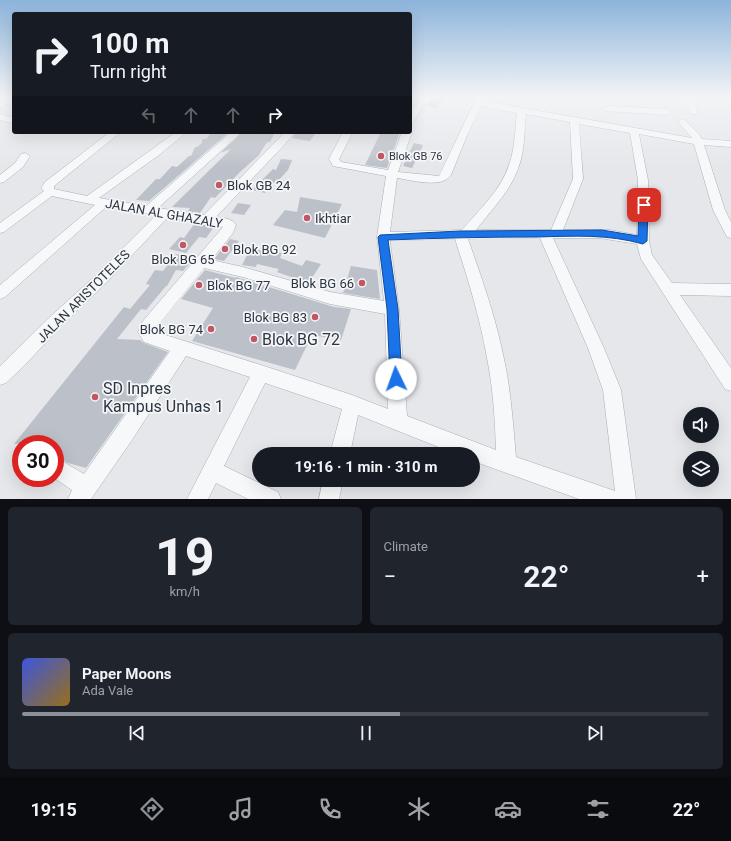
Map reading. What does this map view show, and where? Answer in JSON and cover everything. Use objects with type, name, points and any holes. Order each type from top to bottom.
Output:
[{"type":"street","points":[[347,134],[334,159],[335,163],[431,180],[444,178],[446,175],[470,120]]},
{"type":"street","points":[[463,234],[497,195],[511,173],[514,164],[520,120]]},
{"type":"street","points":[[574,120],[578,179],[550,234],[612,390],[626,499]]},
{"type":"street","points":[[576,120],[698,142],[731,144]]},
{"type":"street","points":[[609,120],[610,126]]},
{"type":"street","points":[[682,122],[696,136],[718,210],[731,234]]},
{"type":"street","points":[[634,130],[644,192],[643,241],[646,256],[731,383]]},
{"type":"street","points":[[0,229],[50,192],[47,188],[49,184],[113,134]]},
{"type":"street","points":[[90,199],[179,134]]},
{"type":"street","points":[[149,209],[235,134]]},
{"type":"street","points":[[207,219],[288,134]]},
{"type":"street","points":[[398,422],[392,309],[383,237],[392,174],[406,134]]},
{"type":"street","points":[[0,180],[19,165],[25,156]]},
{"type":"street","name":"JALAN AL GHAZALY","points":[[50,192],[104,203],[224,222],[230,225],[230,228],[203,262],[148,326],[146,332],[150,337],[181,349]]},
{"type":"street","points":[[0,293],[104,203]]},
{"type":"street","name":"JALAN ARISTOTELES","points":[[0,377],[18,361],[57,320],[99,281],[165,213]]},
{"type":"street","points":[[463,234],[494,347],[501,390],[507,463]]},
{"type":"street","points":[[383,237],[463,234],[608,234],[643,241]]},
{"type":"street","points":[[203,262],[243,272],[330,298],[392,309]]},
{"type":"street","points":[[668,289],[731,290]]},
{"type":"street","points":[[64,476],[82,493],[125,433],[181,349],[207,355],[352,404],[507,463],[608,499]]},
{"type":"street","points":[[197,499],[262,373]]},
{"type":"street","points":[[342,447],[352,404]]},
{"type":"street","points":[[212,471],[271,499]]},
{"type":"street","points":[[329,499],[332,487]]},
{"type":"building","points":[[210,134],[227,134],[149,201],[136,200],[156,179],[160,179],[172,166],[177,167],[189,156],[191,156],[195,147],[202,143],[202,139],[206,139]]},
{"type":"building","points":[[241,134],[274,134],[270,142],[267,142],[259,155],[215,198],[211,197],[200,213],[188,211],[190,208],[172,207],[231,149],[220,153]]},
{"type":"building","points":[[295,134],[315,134],[310,141],[292,138]]},
{"type":"building","name":"Blok GB 76","points":[[380,134],[399,134],[387,168],[365,165]]},
{"type":"building","points":[[414,143],[423,145],[419,154],[412,168],[403,166]]},
{"type":"building","points":[[281,159],[292,160],[288,170],[278,181],[276,180],[265,193],[252,190],[273,169],[276,170]]},
{"type":"building","name":"Ikhtiar","points":[[300,197],[342,204],[325,238],[273,225],[285,210],[297,212]]},
{"type":"building","points":[[238,203],[251,205],[244,215],[231,213]]},
{"type":"building","points":[[195,223],[214,227],[206,238],[199,237],[186,253],[169,249],[180,237],[184,238]]},
{"type":"building","name":"Blok BG 92","points":[[230,239],[239,241],[224,261],[214,259]]},
{"type":"building","points":[[250,249],[282,253],[280,258],[302,266],[306,260],[321,264],[308,284],[293,280],[294,278],[277,272],[279,269],[257,264],[256,267],[242,265]]},
{"type":"building","name":"SD Inpres Kampus Unhas 1","points":[[176,254],[195,257],[183,271],[176,270],[167,286],[146,310],[141,309],[117,339],[140,340],[168,352],[86,468],[64,461],[64,435],[21,435],[124,307],[130,309],[150,285],[146,284],[155,270],[163,271]]},
{"type":"building","name":"Blok BG 66","points":[[351,266],[377,270],[380,299],[343,293]]},
{"type":"building","points":[[205,270],[236,277],[334,307],[351,309],[341,340],[312,335],[295,370],[192,341],[213,308],[181,299]]},
{"type":"place","name":"Blok GB 76","points":[[381,156]]},
{"type":"place","name":"Blok GB 24","points":[[219,185]]},
{"type":"place","name":"Ikhtiar","points":[[307,218]]},
{"type":"place","name":"Blok BG 65","points":[[183,245]]},
{"type":"place","name":"Blok BG 92","points":[[225,249]]},
{"type":"place","name":"Blok BG 66","points":[[362,283]]},
{"type":"place","name":"Blok BG 77","points":[[199,285]]},
{"type":"place","name":"Blok BG 83","points":[[315,317]]},
{"type":"place","name":"Blok BG 74","points":[[211,329]]},
{"type":"place","name":"Blok BG 72","points":[[254,339]]},
{"type":"place","name":"SD Inpres Kampus Unhas 1","points":[[95,397]]},
{"type":"route","points":[[396,379],[392,309],[383,237],[460,234],[602,233],[629,237],[643,241],[644,205]]}]
